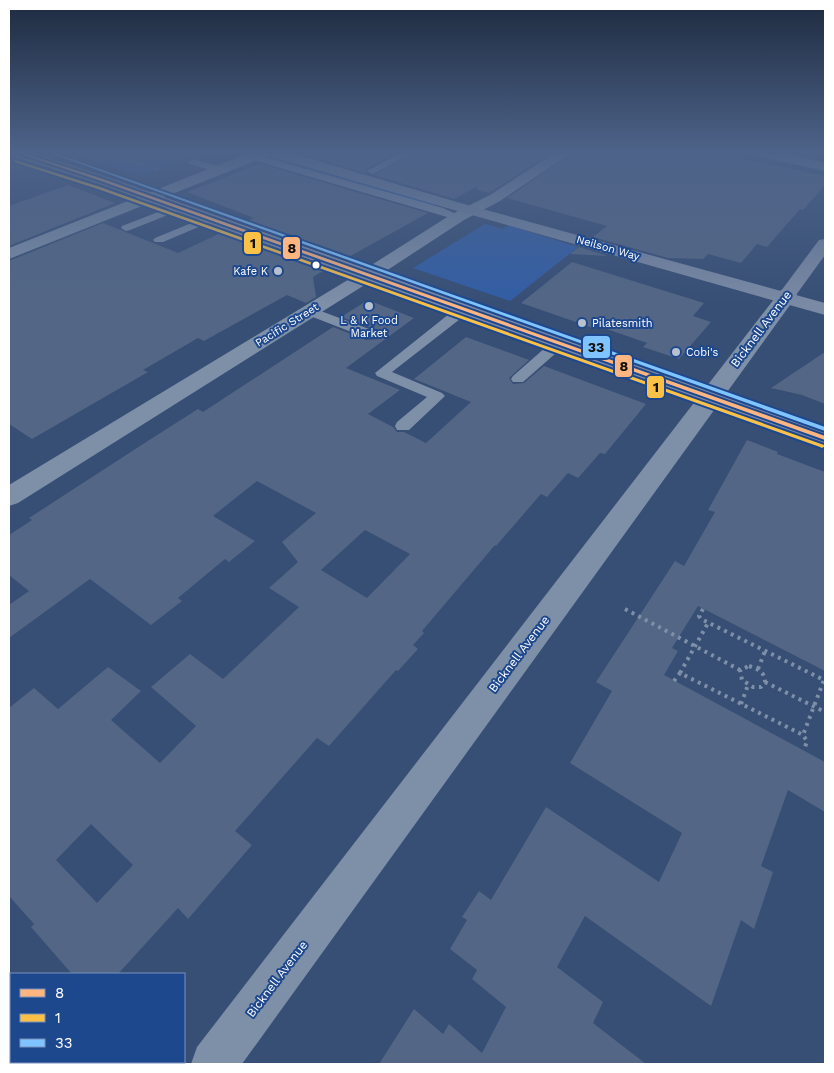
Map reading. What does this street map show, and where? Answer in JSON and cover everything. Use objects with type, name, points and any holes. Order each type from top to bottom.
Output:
[{"type":"street","points":[[9,254],[140,203]]},
{"type":"street","points":[[168,203],[825,438]]},
{"type":"street","name":"Neilson Way","points":[[452,203],[788,293],[825,309]]},
{"type":"street","name":"Neilson Way","points":[[457,203],[473,209]]},
{"type":"street","name":"Pacific Street","points":[[9,497],[482,203]]},
{"type":"street","name":"Bicknell Avenue","points":[[214,1064],[825,244]]},
{"type":"street","name":"Neilson Way","points":[[788,293],[825,296]]},
{"type":"lane","points":[[449,203],[473,209]]},
{"type":"lane","points":[[126,228],[179,207]]},
{"type":"lane","points":[[159,240],[211,218]]},
{"type":"lane","points":[[403,426],[437,396],[382,373],[464,309]]},
{"type":"lane","points":[[310,311],[372,336]]},
{"type":"lane","points":[[518,379],[559,343]]},
{"type":"path","points":[[625,609],[740,670]]},
{"type":"path","points":[[704,609],[699,616],[701,619],[824,680],[803,735]]},
{"type":"path","points":[[674,681],[708,623]]},
{"type":"path","points":[[758,669],[765,651]]},
{"type":"path","points":[[740,670],[749,666],[758,669],[764,675],[765,682]]},
{"type":"path","points":[[740,670],[742,680],[748,686],[757,688],[765,682]]},
{"type":"path","points":[[680,673],[803,735],[807,742],[804,750]]},
{"type":"path","points":[[765,682],[825,712]]},
{"type":"path","points":[[741,704],[748,686]]},
{"type":"shaded area","points":[[424,203],[436,204],[434,206]]},
{"type":"shaded area","points":[[485,224],[503,229],[508,225],[578,247],[510,301],[413,268]]},
{"type":"building","points":[[17,203],[115,203],[9,246],[9,206]]},
{"type":"building","points":[[216,203],[394,203],[428,213],[345,259],[243,223],[254,218]]},
{"type":"building","points":[[525,203],[809,203],[803,210],[800,209],[767,247],[757,244],[741,263],[708,254],[703,259],[668,258],[593,237],[607,226]]},
{"type":"building","points":[[103,223],[178,253],[225,231],[328,268],[313,277],[316,297],[306,303],[287,295],[204,341],[198,338],[143,370],[148,372],[32,439],[9,424],[9,261]]},
{"type":"building","points":[[579,247],[608,256],[570,254]]},
{"type":"building","points":[[572,262],[704,303],[693,316],[711,322],[679,359],[643,347],[647,343],[595,325],[593,328],[521,303]]},
{"type":"building","points":[[368,300],[414,318],[346,368],[400,390],[368,414],[393,427],[397,432],[404,432],[426,443],[471,402],[414,379],[466,337],[529,360],[509,378],[513,384],[524,383],[544,366],[646,404],[605,454],[600,453],[578,478],[568,473],[547,497],[541,494],[422,631],[424,633],[413,645],[418,649],[398,671],[396,670],[329,746],[317,738],[235,831],[252,845],[188,919],[178,908],[119,973],[71,973],[31,927],[34,924],[9,896],[9,708],[34,688],[58,709],[108,667],[141,691],[111,720],[160,763],[196,726],[151,687],[190,654],[223,679],[299,607],[269,588],[298,562],[282,542],[316,513],[257,481],[213,516],[255,541],[229,562],[225,559],[178,598],[182,601],[151,625],[90,579],[9,638],[9,605],[29,591],[9,575],[9,535],[32,520],[29,518],[143,444],[198,409],[203,412],[333,327],[366,340],[379,339],[381,334],[378,330],[341,317]],"holes":[[[365,530],[410,554],[367,598],[321,570]],[[91,824],[133,865],[97,903],[56,860]]]},
{"type":"building","points":[[825,352],[825,404],[802,395],[771,388]]},
{"type":"building","points":[[747,440],[778,452],[777,454],[825,472],[825,671],[698,606],[672,648],[678,651],[664,675],[825,762],[825,812],[788,790],[761,866],[773,872],[754,929],[741,920],[711,1006],[585,916],[557,967],[603,1002],[593,1023],[646,1064],[379,1064],[414,1009],[443,1034],[449,1024],[482,1053],[506,1007],[472,979],[477,970],[450,949],[467,920],[462,917],[479,891],[491,900],[546,807],[659,882],[682,833],[570,763],[612,691],[596,682],[675,561],[684,566],[715,512],[708,510]]},
{"type":"transit line","name":"1","points":[[141,203],[822,446]]},
{"type":"transit line","name":"8","points":[[167,203],[825,438]]},
{"type":"transit line","name":"33","points":[[191,203],[825,429]]},
{"type":"place","name":"Kafe K","points":[[278,271]]},
{"type":"place","name":"L & K Food Market","points":[[369,306]]},
{"type":"place","name":"Pilatesmith","points":[[582,323]]},
{"type":"place","name":"Cobi's","points":[[676,352]]}]
